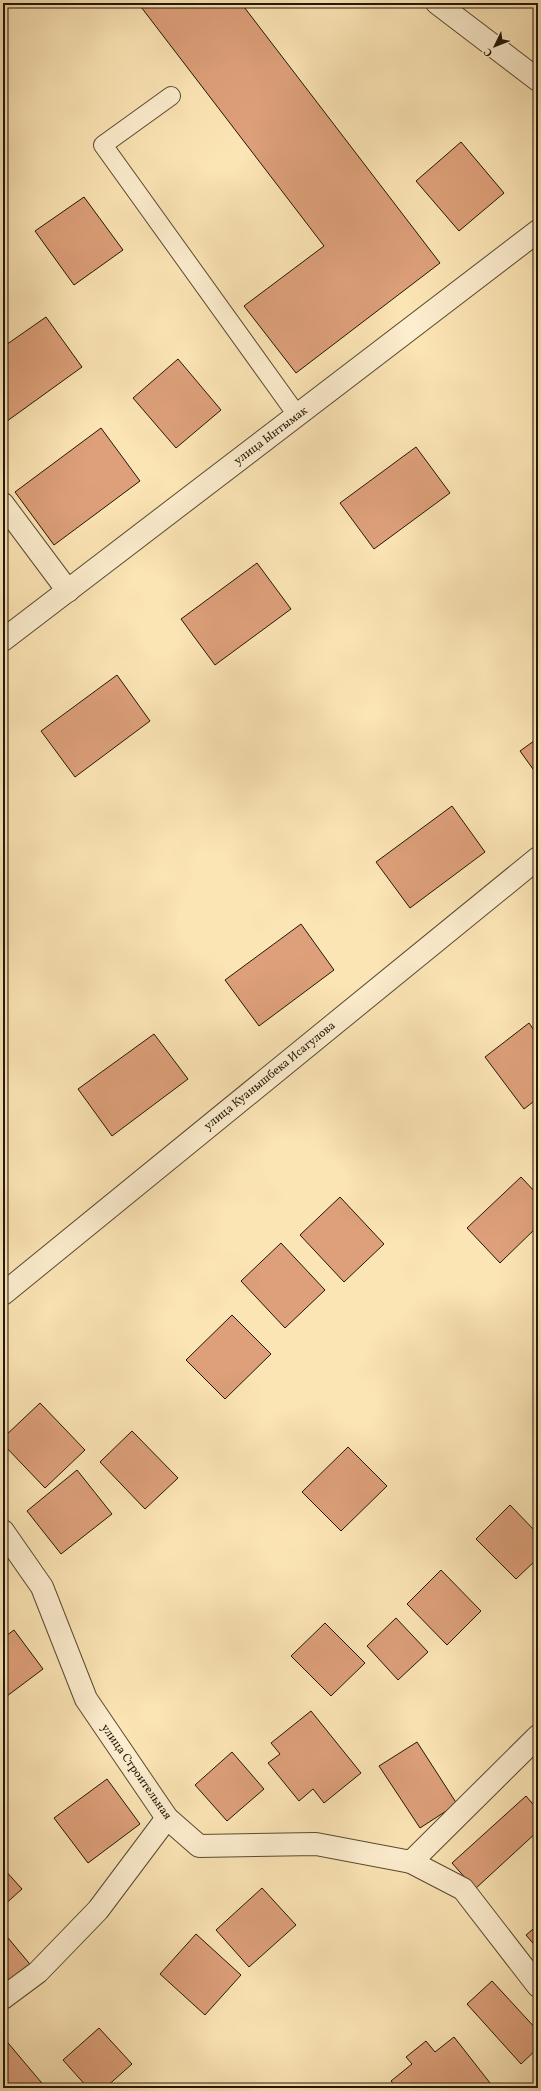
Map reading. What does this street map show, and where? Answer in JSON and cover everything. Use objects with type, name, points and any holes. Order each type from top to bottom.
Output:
[{"type":"street","points":[[437,3],[538,80]]},
{"type":"street","name":"улица Ынтымак","points":[[3,640],[538,231]]},
{"type":"street","points":[[3,504],[68,591]]},
{"type":"street","name":"улица Куанышбека Исагулова","points":[[3,1294],[538,858]]},
{"type":"street","name":"улица Строительная","points":[[3,1531],[42,1587],[86,1699],[167,1818],[199,1846],[316,1844],[411,1862],[463,1889],[538,1986]]},
{"type":"street","points":[[411,1862],[538,1736]]},
{"type":"street","points":[[3,1998],[38,1972],[98,1910],[167,1818]]},
{"type":"lane","points":[[170,96],[103,145],[297,415]]},
{"type":"building","points":[[138,3],[241,3],[440,263],[296,373],[244,306],[324,246]]},
{"type":"building","points":[[461,142],[504,193],[459,231],[416,181]]},
{"type":"building","points":[[84,197],[123,250],[74,285],[35,231]]},
{"type":"building","points":[[46,317],[82,367],[3,424],[3,347]]},
{"type":"building","points":[[178,359],[221,410],[176,448],[133,398]]},
{"type":"building","points":[[101,428],[140,481],[54,545],[15,492]]},
{"type":"building","points":[[416,447],[450,493],[374,549],[340,503]]},
{"type":"building","points":[[257,563],[291,609],[215,665],[181,619]]},
{"type":"building","points":[[117,675],[150,721],[75,777],[41,731]]},
{"type":"building","points":[[538,738],[538,776],[520,751]]},
{"type":"building","points":[[452,806],[485,852],[410,908],[376,862]]},
{"type":"building","points":[[301,924],[334,970],[259,1026],[225,980]]},
{"type":"building","points":[[529,1023],[538,1036],[538,1098],[524,1109],[485,1057]]},
{"type":"building","points":[[154,1034],[188,1079],[112,1136],[78,1089]]},
{"type":"building","points":[[521,1177],[538,1195],[538,1226],[500,1263],[467,1228]]},
{"type":"building","points":[[340,1197],[384,1244],[344,1282],[300,1235]]},
{"type":"building","points":[[281,1243],[325,1290],[285,1328],[241,1281]]},
{"type":"building","points":[[232,1315],[271,1354],[225,1399],[186,1360]]},
{"type":"building","points":[[40,1403],[85,1450],[45,1488],[3,1444],[3,1438]]},
{"type":"building","points":[[132,1431],[178,1478],[145,1509],[100,1462]]},
{"type":"building","points":[[348,1447],[387,1486],[341,1531],[302,1492]]},
{"type":"building","points":[[77,1470],[112,1514],[61,1554],[27,1511]]},
{"type":"building","points":[[510,1505],[538,1534],[538,1558],[516,1579],[476,1539]]},
{"type":"building","points":[[441,1570],[481,1611],[447,1645],[407,1604]]},
{"type":"building","points":[[396,1618],[428,1652],[398,1680],[367,1646]]},
{"type":"building","points":[[325,1623],[365,1663],[331,1696],[291,1656]]},
{"type":"building","points":[[14,1630],[43,1669],[3,1699],[3,1638]]},
{"type":"building","points":[[311,1711],[361,1773],[324,1803],[313,1789],[299,1801],[268,1763],[280,1754],[271,1743]]},
{"type":"building","points":[[417,1742],[457,1804],[420,1828],[379,1766]]},
{"type":"building","points":[[232,1752],[264,1789],[227,1821],[195,1785]]},
{"type":"building","points":[[107,1779],[140,1824],[88,1863],[54,1818]]},
{"type":"building","points":[[526,1796],[538,1810],[538,1831],[475,1889],[452,1863]]},
{"type":"building","points":[[3,1868],[22,1889],[3,1906]]},
{"type":"building","points":[[262,1888],[296,1925],[249,1967],[216,1930]]},
{"type":"building","points":[[538,1925],[538,1949],[526,1935]]},
{"type":"building","points":[[3,1932],[34,1969],[3,1996]]},
{"type":"building","points":[[196,1934],[241,1975],[205,2015],[160,1974]]},
{"type":"building","points":[[492,1981],[538,2031],[538,2048],[521,2064],[467,2004]]},
{"type":"building","points":[[99,2028],[132,2064],[105,2088],[88,2088],[63,2060]]},
{"type":"building","points":[[3,2037],[46,2088],[3,2088]]},
{"type":"building","points":[[454,2037],[494,2088],[397,2088],[391,2081],[412,2064],[406,2057],[426,2041],[435,2052]]}]
